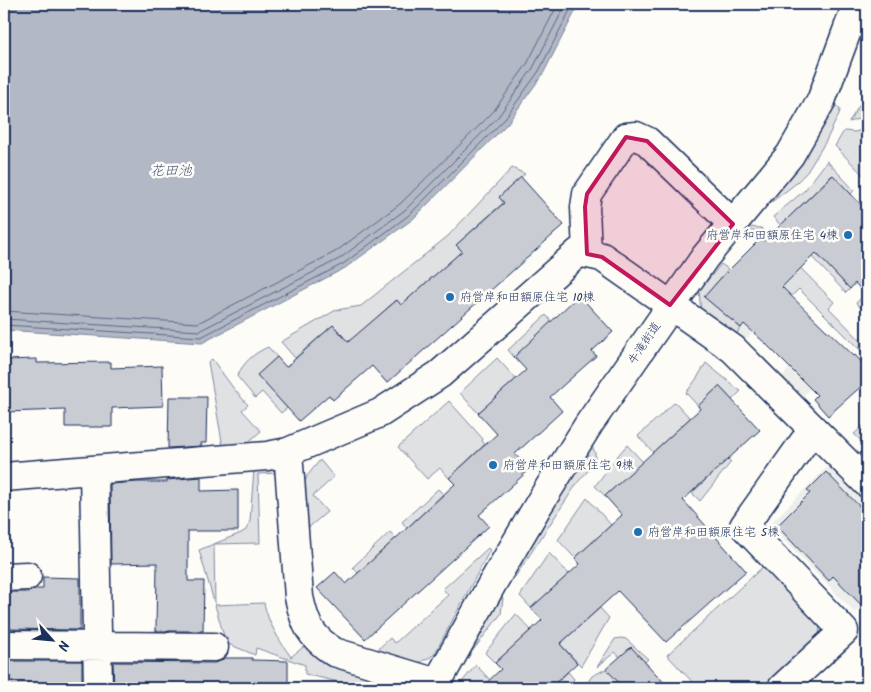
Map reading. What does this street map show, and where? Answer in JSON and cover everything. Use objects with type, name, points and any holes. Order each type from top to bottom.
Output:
[{"type":"street","name":"牛滝街道","points":[[436,686],[492,584],[589,424],[705,257],[790,156],[822,101],[860,9]]},
{"type":"street","points":[[587,254],[585,207],[587,194],[626,136],[636,136],[647,141],[733,224]]},
{"type":"street","points":[[4,477],[267,456],[288,452],[380,413],[440,374],[579,252],[602,257],[733,349],[867,483]]},
{"type":"street","points":[[782,688],[844,631],[744,526],[813,429]]},
{"type":"street","points":[[288,452],[299,597],[302,611],[313,635],[334,652],[436,686]]},
{"type":"street","points":[[94,470],[98,688]]},
{"type":"street","points":[[4,645],[214,647]]},
{"type":"highlighted area","points":[[626,137],[647,141],[733,224],[670,305],[602,257],[587,254],[585,207],[587,194]]},
{"type":"shaded area","points":[[867,94],[867,116],[849,122],[865,96]]},
{"type":"shaded area","points":[[836,106],[840,110],[839,114],[826,141],[807,172],[773,201],[768,201],[832,107]]},
{"type":"shaded area","points":[[865,129],[867,131],[866,178],[835,146],[844,131],[855,132]]},
{"type":"shaded area","points":[[827,161],[854,190],[851,194],[832,175],[785,221],[799,245],[773,217],[805,190]]},
{"type":"shaded area","points":[[512,168],[525,174],[500,196],[504,202],[456,245],[462,251],[401,305],[396,300],[349,343],[333,325],[295,358],[281,342],[336,310],[361,306],[448,236]]},
{"type":"shaded area","points":[[748,227],[761,228],[834,302],[829,308],[867,347],[867,357],[799,289],[776,311],[778,291],[799,270],[761,231],[748,231]]},
{"type":"shaded area","points":[[813,250],[850,289],[846,293],[809,254]]},
{"type":"shaded area","points":[[721,264],[728,269],[705,297],[741,328],[734,337],[701,313],[699,291]]},
{"type":"shaded area","points":[[865,294],[867,296],[867,314],[856,303]]},
{"type":"shaded area","points":[[762,304],[776,311],[742,343],[734,337]]},
{"type":"shaded area","points":[[546,315],[552,322],[514,357],[508,350]]},
{"type":"shaded area","points":[[268,347],[277,357],[258,375],[287,408],[281,413],[262,392],[255,398],[237,376],[250,358]]},
{"type":"shaded area","points":[[497,358],[516,379],[478,413],[460,393]]},
{"type":"shaded area","points":[[212,359],[248,405],[242,410],[261,431],[246,444],[223,447],[208,362]]},
{"type":"shaded area","points":[[706,363],[741,391],[732,400],[719,386],[698,406],[686,393]]},
{"type":"shaded area","points":[[790,368],[829,371],[801,398],[781,378]]},
{"type":"shaded area","points":[[449,401],[483,439],[482,441],[485,444],[449,478],[440,468],[427,479],[398,447]]},
{"type":"shaded area","points":[[675,402],[690,418],[653,452],[638,436]]},
{"type":"shaded area","points":[[867,423],[867,446],[854,434]]},
{"type":"shaded area","points":[[590,440],[595,453],[595,463],[578,482],[515,577],[508,578]]},
{"type":"shaded area","points":[[627,445],[643,462],[605,496],[595,486]]},
{"type":"shaded area","points":[[728,459],[731,462],[700,501],[692,493]]},
{"type":"shaded area","points":[[320,460],[334,477],[313,496],[327,512],[308,528],[303,527],[300,494],[307,476]]},
{"type":"shaded area","points":[[831,463],[867,500],[867,552],[863,547],[856,565],[867,576],[867,601],[855,613],[769,525]]},
{"type":"shaded area","points":[[271,468],[277,473],[258,474],[260,543],[214,544],[215,605],[264,603],[274,631],[291,657],[308,643],[401,684],[404,688],[363,688],[305,674],[305,665],[256,648],[255,655],[226,643],[199,550],[246,530],[250,521],[254,469]]},
{"type":"shaded area","points":[[438,489],[443,494],[407,528],[402,522]]},
{"type":"shaded area","points":[[587,498],[611,525],[575,558],[558,540]]},
{"type":"shaded area","points":[[390,532],[396,538],[358,573],[353,567]]},
{"type":"shaded area","points":[[488,548],[490,550],[434,655],[417,664],[376,651],[390,638],[395,643],[448,595],[443,589]]},
{"type":"shaded area","points":[[549,553],[569,574],[531,608],[520,596]]},
{"type":"shaded area","points":[[767,563],[820,621],[819,643],[770,688],[698,688],[667,655]]},
{"type":"shaded area","points":[[498,596],[503,598],[501,614],[464,662]]},
{"type":"shaded area","points":[[600,608],[609,618],[581,666],[560,644]]},
{"type":"shaded area","points":[[516,614],[531,630],[495,663],[485,653]]},
{"type":"shaded area","points":[[615,639],[626,639],[648,659],[616,688],[584,688],[592,676],[606,669],[627,665],[615,652],[597,667]]},
{"type":"shaded area","points":[[476,665],[490,680],[481,688],[457,688]]},
{"type":"shaded area","points":[[568,672],[574,679],[569,688],[550,688]]},
{"type":"water","name":"花田池","points":[[4,4],[579,4],[543,74],[507,124],[413,219],[345,268],[202,343],[4,330]]},
{"type":"building","points":[[833,175],[867,211],[867,296],[855,283],[850,289],[816,253],[782,287],[867,368],[867,381],[828,416],[813,399],[817,395],[765,343],[744,324],[741,328],[704,297],[761,238],[764,241]]},
{"type":"building","name":"府営岸和田額原住宅 10棟","points":[[521,177],[564,225],[387,383],[372,366],[333,400],[329,395],[299,421],[257,375],[277,357],[286,367],[333,325],[348,342],[397,300],[401,305],[462,251],[456,245],[504,203],[499,197]]},
{"type":"building","name":"府営岸和田額原住宅 9棟","points":[[579,295],[613,332],[592,351],[596,356],[550,397],[562,411],[515,454],[529,470],[479,515],[489,526],[365,639],[317,588],[335,572],[346,584],[455,484],[449,478],[497,434],[478,413],[526,370],[514,357]]},
{"type":"building","points":[[37,359],[37,363],[111,362],[111,368],[162,366],[163,406],[112,408],[112,427],[65,427],[65,410],[4,412],[4,360]]},
{"type":"building","name":"府営岸和田額原住宅 5棟","points":[[719,386],[760,430],[683,500],[746,571],[666,642],[618,591],[560,644],[577,663],[550,688],[481,688],[501,669],[495,663],[542,620],[531,608],[580,564],[575,558],[622,515],[605,496],[700,409],[698,406]]},
{"type":"building","points":[[169,397],[207,397],[206,443],[201,443],[201,446],[168,448]]},
{"type":"building","points":[[826,472],[867,514],[867,611],[833,576],[829,581],[777,526],[810,493],[807,491]]},
{"type":"building","points":[[201,477],[201,491],[238,490],[238,531],[188,531],[188,581],[204,581],[203,631],[156,631],[157,563],[111,564],[110,484],[167,482],[167,480]]},
{"type":"building","points":[[43,577],[80,578],[80,630],[4,629],[4,592],[28,592],[43,589]]},
{"type":"building","points":[[631,647],[669,688],[624,688],[606,669]]},
{"type":"building","points":[[224,658],[288,661],[288,688],[114,688],[113,662],[214,663]]},
{"type":"building","points":[[4,661],[82,661],[82,688],[4,688]]},
{"type":"place","name":"府営岸和田額原住宅 4棟","points":[[848,235]]},
{"type":"place","name":"府営岸和田額原住宅 10棟","points":[[450,297]]},
{"type":"place","name":"府営岸和田額原住宅 9棟","points":[[493,465]]},
{"type":"place","name":"府営岸和田額原住宅 5棟","points":[[638,532]]}]
